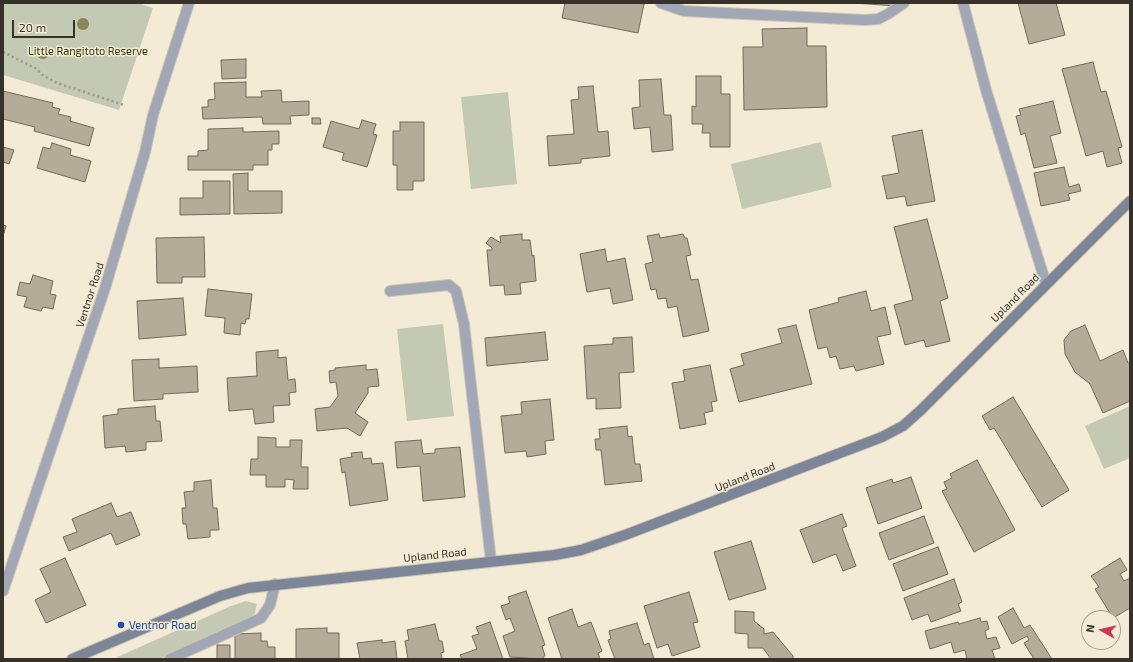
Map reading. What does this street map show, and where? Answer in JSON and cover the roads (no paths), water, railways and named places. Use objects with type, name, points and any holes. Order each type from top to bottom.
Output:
[{"type":"main road","name":"Upland Road","points":[[72,659],[220,596],[248,588],[555,555],[581,550],[625,535],[824,460],[892,431],[903,426],[921,410],[1130,201]]},
{"type":"street","name":"Ventnor Road","points":[[3,591],[105,288],[145,152],[153,115],[189,3]]},
{"type":"street","points":[[661,3],[684,11],[865,20],[878,19],[904,3]]},
{"type":"street","points":[[963,3],[986,90],[1046,284]]},
{"type":"street","points":[[390,291],[449,285],[456,291],[464,324],[491,561]]},
{"type":"street","points":[[170,659],[261,618],[270,604],[275,584]]},
{"type":"place","name":"Ventnor Road","points":[[121,625]]},
{"type":"park label","name":"Little Rangitoto Reserve","points":[[88,51]]}]
